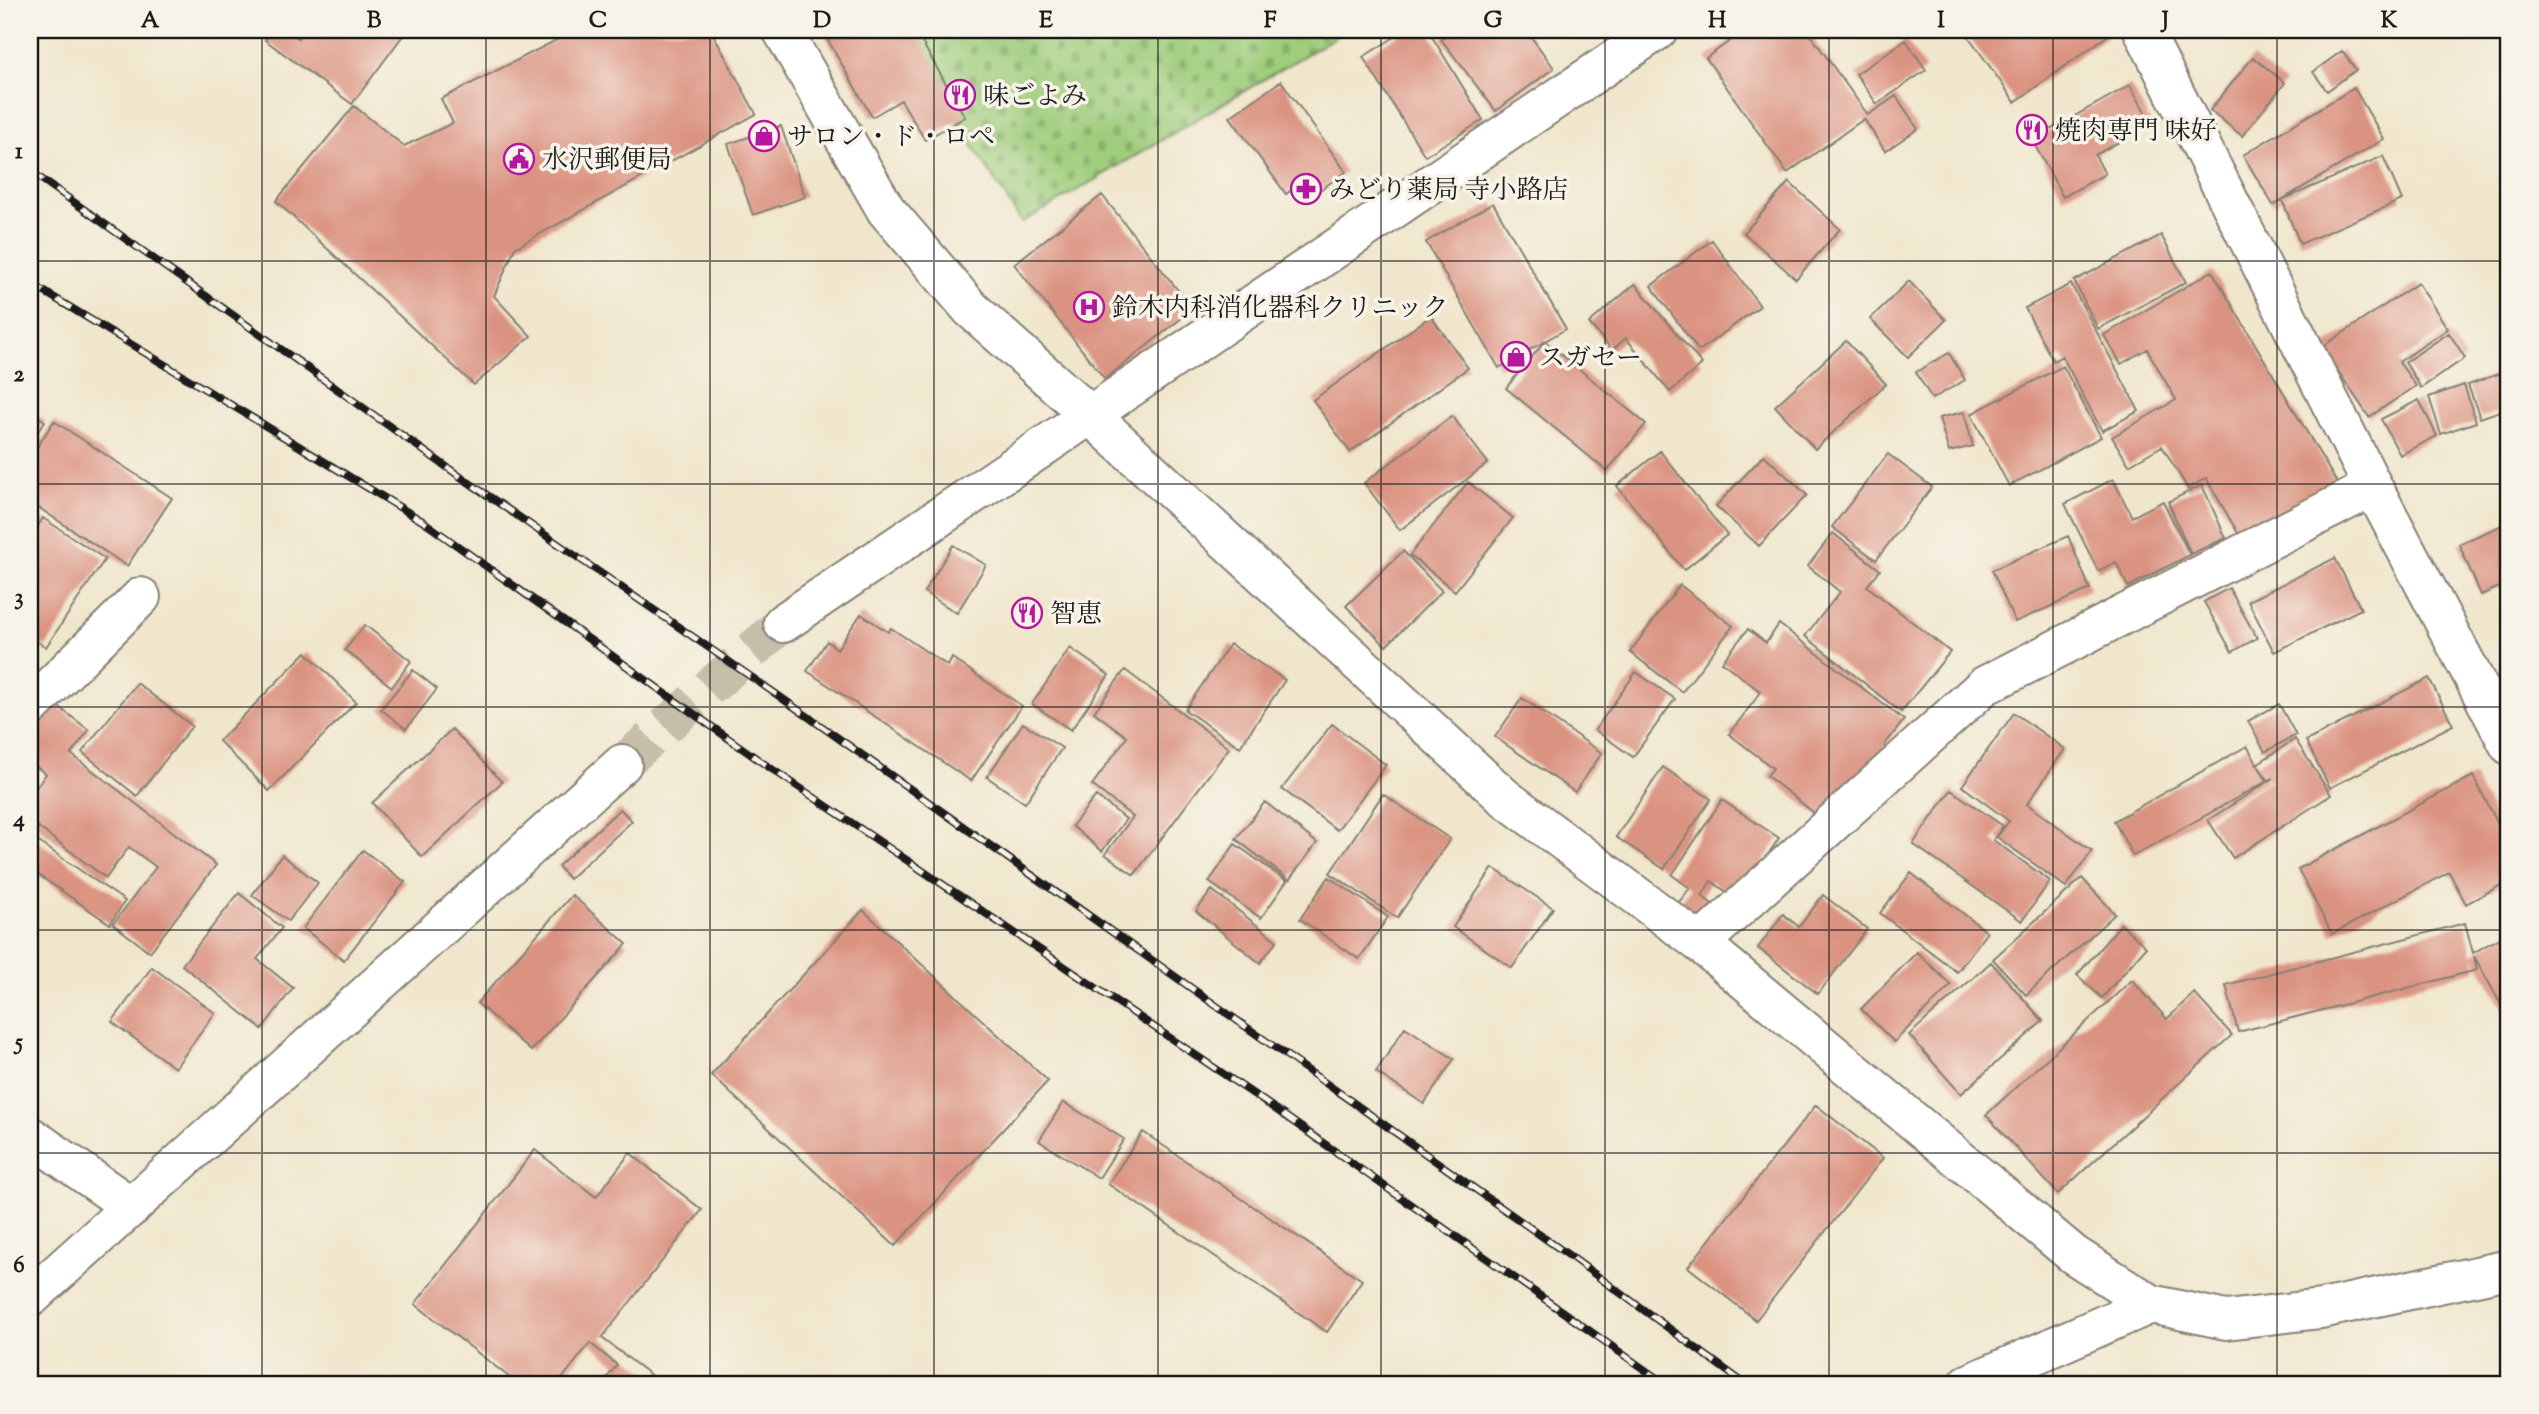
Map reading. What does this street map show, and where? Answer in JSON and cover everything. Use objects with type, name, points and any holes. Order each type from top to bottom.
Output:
[{"type":"street","points":[[782,30],[886,210],[971,309],[1089,414],[1504,797],[1700,943],[2074,1255],[2151,1304],[2226,1320],[2321,1309],[2509,1269]]},
{"type":"street","points":[[783,623],[1658,30]]},
{"type":"street","points":[[2143,30],[2374,487],[2509,745]]},
{"type":"street","points":[[1700,943],[1984,685],[2374,487]]},
{"type":"street","points":[[30,707],[141,597]]},
{"type":"street","points":[[30,1297],[622,764]]},
{"type":"street","points":[[30,1136],[132,1207]]},
{"type":"street","points":[[1968,1384],[2151,1304]]},
{"type":"green space","points":[[899,30],[1347,30],[1022,223]]},
{"type":"building","points":[[272,30],[288,30],[298,38],[304,30],[407,30],[352,104],[265,40]]},
{"type":"building","points":[[576,30],[711,30],[756,114],[515,248],[494,296],[531,336],[474,385],[276,201],[354,106],[404,146],[453,123],[441,99]]},
{"type":"building","points":[[822,30],[915,30],[965,117],[925,140],[901,100],[872,117]]},
{"type":"building","points":[[1406,30],[1428,30],[1483,120],[1425,156],[1363,57]]},
{"type":"building","points":[[1454,30],[1526,30],[1554,68],[1496,111],[1441,39]]},
{"type":"building","points":[[1745,30],[1807,30],[1868,115],[1896,96],[1918,129],[1885,151],[1864,119],[1787,173],[1706,58]]},
{"type":"building","points":[[1964,30],[2103,30],[2107,36],[2015,102]]},
{"type":"building","points":[[1906,40],[1926,70],[1877,104],[1856,74]]},
{"type":"building","points":[[2342,51],[2356,70],[2327,91],[2313,72]]},
{"type":"building","points":[[2253,57],[2285,83],[2242,136],[2210,110]]},
{"type":"building","points":[[1281,81],[1346,172],[1317,192],[1307,179],[1286,194],[1230,117]]},
{"type":"building","points":[[2130,85],[2152,124],[2095,155],[2105,174],[2063,197],[2032,140]]},
{"type":"building","points":[[2354,88],[2384,139],[2273,205],[2243,155]]},
{"type":"building","points":[[781,126],[805,197],[753,215],[728,144]]},
{"type":"building","points":[[2383,156],[2402,200],[2300,244],[2282,200]]},
{"type":"building","points":[[1789,182],[1840,229],[1796,279],[1744,233]]},
{"type":"building","points":[[1102,195],[1193,309],[1105,379],[1014,264]]},
{"type":"building","points":[[1493,203],[1566,329],[1499,368],[1426,242]]},
{"type":"building","points":[[2161,235],[2186,282],[2098,329],[2074,281]]},
{"type":"building","points":[[1712,240],[1760,306],[1699,351],[1651,286]]},
{"type":"building","points":[[2212,271],[2337,483],[2242,540],[2206,478],[2188,489],[2162,446],[2129,465],[2112,437],[2176,400],[2147,349],[2121,364],[2104,335]]},
{"type":"building","points":[[1909,281],[1946,320],[1908,357],[1870,319]]},
{"type":"building","points":[[2418,283],[2448,329],[2399,362],[2416,386],[2369,417],[2322,347]]},
{"type":"building","points":[[1635,284],[1702,364],[1670,392],[1626,338],[1612,350],[1589,323]]},
{"type":"building","points":[[2071,284],[2139,411],[2102,431],[2062,356],[2053,361],[2025,308]]},
{"type":"building","points":[[1431,316],[1468,368],[1350,452],[1313,400]]},
{"type":"building","points":[[2449,333],[2465,358],[2421,388],[2405,362]]},
{"type":"building","points":[[1545,341],[1646,424],[1607,471],[1506,388]]},
{"type":"building","points":[[1846,341],[1886,384],[1815,449],[1775,406]]},
{"type":"building","points":[[1949,353],[1965,380],[1932,399],[1916,372]]},
{"type":"building","points":[[2063,366],[2101,437],[2009,486],[1971,414]]},
{"type":"building","points":[[2509,370],[2509,408],[2480,418],[2468,385]]},
{"type":"building","points":[[2464,385],[2476,422],[2441,434],[2429,397]]},
{"type":"building","points":[[2419,400],[2437,436],[2400,455],[2381,419]]},
{"type":"building","points":[[30,411],[45,421],[30,444]]},
{"type":"building","points":[[1964,412],[1973,446],[1949,452],[1939,418]]},
{"type":"building","points":[[1452,416],[1488,463],[1400,530],[1364,483]]},
{"type":"building","points":[[54,421],[172,498],[127,566],[30,502],[30,458]]},
{"type":"building","points":[[1660,451],[1727,535],[1684,570],[1617,486]]},
{"type":"building","points":[[1888,454],[1932,487],[1876,560],[1832,527]]},
{"type":"building","points":[[1764,455],[1807,495],[1759,546],[1716,506]]},
{"type":"building","points":[[2113,479],[2132,517],[2163,501],[2190,555],[2128,587],[2116,562],[2098,571],[2065,504]]},
{"type":"building","points":[[1468,482],[1513,518],[1455,591],[1410,555]]},
{"type":"building","points":[[2202,485],[2226,538],[2191,554],[2168,502]]},
{"type":"building","points":[[43,518],[105,559],[46,647],[30,637],[30,538]]},
{"type":"building","points":[[2509,522],[2509,583],[2481,595],[2459,544]]},
{"type":"building","points":[[1833,533],[1880,570],[1867,586],[1950,652],[1901,712],[1805,636],[1840,592],[1808,566]]},
{"type":"building","points":[[2068,536],[2090,589],[2015,622],[1992,570]]},
{"type":"building","points":[[953,545],[986,565],[957,613],[924,592]]},
{"type":"building","points":[[1403,551],[1442,591],[1386,646],[1346,606]]},
{"type":"building","points":[[2335,558],[2361,609],[2274,652],[2248,601]]},
{"type":"building","points":[[1680,585],[1733,626],[1682,692],[1630,652]]},
{"type":"building","points":[[2229,588],[2257,638],[2232,652],[2204,602]]},
{"type":"building","points":[[861,614],[888,632],[891,628],[948,666],[952,658],[1022,706],[971,781],[807,671],[827,641],[837,649]]},
{"type":"building","points":[[1779,624],[1904,720],[1884,746],[1886,748],[1827,823],[1767,776],[1773,768],[1729,734],[1761,692],[1722,662],[1748,629],[1766,643]]},
{"type":"building","points":[[365,625],[411,661],[392,687],[345,650]]},
{"type":"building","points":[[1230,644],[1285,680],[1240,747],[1185,710]]},
{"type":"building","points":[[1070,648],[1109,675],[1071,730],[1032,704]]},
{"type":"building","points":[[306,652],[356,702],[269,791],[219,741]]},
{"type":"building","points":[[413,670],[437,689],[406,729],[381,709]]},
{"type":"building","points":[[1125,670],[1229,748],[1134,875],[1105,854],[1133,817],[1092,785],[1127,737],[1094,712]]},
{"type":"building","points":[[1636,672],[1675,699],[1633,757],[1595,730]]},
{"type":"building","points":[[2429,678],[2453,725],[2330,788],[2306,741]]},
{"type":"building","points":[[137,683],[192,726],[137,796],[82,752]]},
{"type":"building","points":[[1522,698],[1602,753],[1575,792],[1495,737]]},
{"type":"building","points":[[2279,704],[2296,735],[2265,752],[2248,721]]},
{"type":"building","points":[[56,705],[89,730],[71,754],[216,865],[150,952],[113,924],[156,867],[129,847],[106,878],[30,821],[30,796],[46,774],[30,762],[30,739]]},
{"type":"building","points":[[2014,713],[2065,749],[2027,804],[2092,851],[2066,887],[1997,837],[2009,821],[1962,786]]},
{"type":"building","points":[[1023,723],[1062,748],[1025,803],[987,777]]},
{"type":"building","points":[[1332,724],[1386,765],[1337,830],[1282,789]]},
{"type":"building","points":[[452,729],[502,782],[422,857],[372,803]]},
{"type":"building","points":[[2295,739],[2331,795],[2233,858],[2208,820],[2274,778],[2268,780],[2257,764]]},
{"type":"building","points":[[2247,746],[2267,781],[2133,856],[2114,821]]},
{"type":"building","points":[[1663,767],[1711,799],[1664,869],[1616,837]]},
{"type":"building","points":[[2473,776],[2509,845],[2509,881],[2466,904],[2449,872],[2332,934],[2298,869]]},
{"type":"building","points":[[1951,790],[2003,826],[1993,840],[2050,881],[2022,921],[1913,844]]},
{"type":"building","points":[[1383,794],[1450,839],[1397,918],[1330,873]]},
{"type":"building","points":[[1096,796],[1126,819],[1102,851],[1072,826]]},
{"type":"building","points":[[1722,800],[1779,838],[1738,900],[1711,881],[1702,896],[1721,911],[1702,936],[1671,912],[1690,888],[1672,875]]},
{"type":"building","points":[[1265,802],[1317,843],[1289,880],[1236,839]]},
{"type":"building","points":[[620,809],[632,821],[569,879],[558,866]]},
{"type":"building","points":[[33,838],[125,901],[110,924],[30,869],[30,843]]},
{"type":"building","points":[[1235,844],[1287,881],[1261,918],[1209,882]]},
{"type":"building","points":[[363,850],[405,882],[344,960],[303,928]]},
{"type":"building","points":[[282,855],[318,883],[288,921],[252,895]]},
{"type":"building","points":[[1493,868],[1553,908],[1512,968],[1453,927]]},
{"type":"building","points":[[1911,873],[1987,932],[1957,972],[1880,913]]},
{"type":"building","points":[[1329,877],[1388,917],[1359,959],[1300,919]]},
{"type":"building","points":[[2082,878],[2115,914],[2026,995],[1993,959]]},
{"type":"building","points":[[1212,890],[1277,941],[1260,963],[1196,911]]},
{"type":"building","points":[[239,893],[282,928],[257,959],[293,988],[262,1029],[182,965]]},
{"type":"building","points":[[572,895],[627,944],[531,1051],[477,1003]]},
{"type":"building","points":[[1823,895],[1867,929],[1818,994],[1758,948],[1783,914],[1799,927]]},
{"type":"building","points":[[863,910],[1048,1081],[895,1246],[711,1075]]},
{"type":"building","points":[[2465,923],[2473,953],[2509,932],[2509,1019],[2474,956],[2477,970],[2238,1032],[2226,985]]},
{"type":"building","points":[[2121,924],[2146,947],[2102,998],[2077,975]]},
{"type":"building","points":[[1917,952],[1951,985],[1894,1042],[1861,1009]]},
{"type":"building","points":[[1991,962],[2043,1021],[1961,1094],[1909,1035]]},
{"type":"building","points":[[152,967],[215,1013],[175,1068],[112,1022]]},
{"type":"building","points":[[2132,980],[2167,1019],[2194,993],[2232,1035],[2058,1194],[1986,1115]]},
{"type":"building","points":[[1405,1027],[1454,1059],[1424,1104],[1376,1072]]},
{"type":"building","points":[[1063,1102],[1124,1139],[1099,1178],[1039,1141]]},
{"type":"building","points":[[1816,1105],[1883,1158],[1756,1320],[1688,1267]]},
{"type":"building","points":[[1143,1132],[1362,1280],[1327,1332],[1108,1184]]},
{"type":"building","points":[[535,1150],[596,1197],[630,1153],[702,1210],[602,1338],[653,1377],[648,1384],[602,1384],[617,1365],[590,1343],[558,1384],[518,1384],[415,1304]]},
{"type":"tunnel","points":[[622,764],[783,623]]},
{"type":"railway","points":[[30,171],[458,475],[776,694],[1574,1259],[1745,1384]]},
{"type":"railway","points":[[30,283],[424,522],[763,763],[1268,1104],[1665,1384]]},
{"type":"place","name":"味ごよみ","points":[[960,95]]},
{"type":"place","name":"焼肉専門 味好","points":[[2032,130]]},
{"type":"place","name":"サロン・ド・ロペ","points":[[764,136]]},
{"type":"place","name":"水沢郵便局","points":[[519,159]]},
{"type":"place","name":"みどり薬局 寺小路店","points":[[1306,189]]},
{"type":"place","name":"鈴木内科消化器科クリニック","points":[[1089,307]]},
{"type":"place","name":"スガセー","points":[[1516,357]]},
{"type":"place","name":"智恵","points":[[1027,613]]}]
